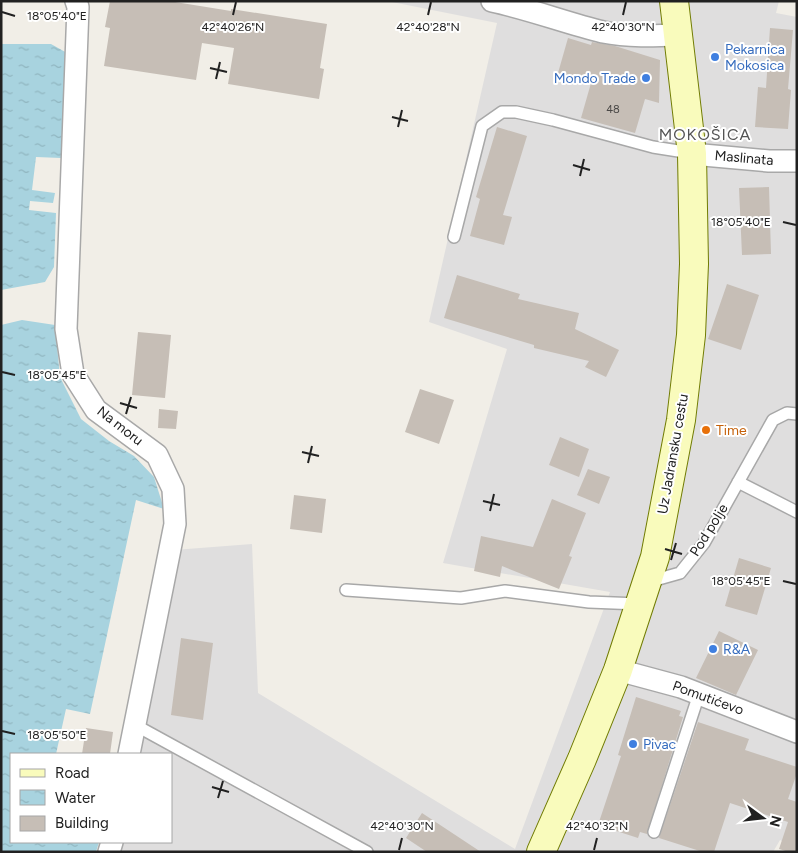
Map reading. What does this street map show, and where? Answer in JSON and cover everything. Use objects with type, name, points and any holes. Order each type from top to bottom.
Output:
[{"type":"main road","name":"Uz Jadransku cestu","points":[[541,852],[582,759],[618,670],[655,557],[681,420],[691,335],[694,264],[692,154],[674,1]]},
{"type":"street","name":"Na moru","points":[[76,1],[78,7],[66,329],[73,374],[96,410],[157,455],[173,489],[175,524],[129,753]]},
{"type":"street","points":[[492,1],[521,7],[604,32],[642,36],[679,35]]},
{"type":"street","name":"Maslinata","points":[[692,154],[769,161],[797,161]]},
{"type":"street","name":"Pomutićevo","points":[[618,670],[681,687],[797,732]]},
{"type":"lane","points":[[454,237],[482,126],[502,112],[516,112],[553,120],[653,147],[692,154]]},
{"type":"lane","name":"Pod polje","points":[[346,590],[461,598],[505,591],[589,602],[643,593],[680,573],[704,543],[773,420],[787,413],[797,414]]},
{"type":"lane","points":[[738,482],[797,512]]},
{"type":"lane","points":[[654,832],[699,694]]},
{"type":"lane","points":[[135,725],[368,852]]},
{"type":"shaded area","points":[[387,1],[779,1],[776,13],[797,17],[797,850],[780,840],[773,852],[99,852],[101,843],[172,843],[172,753],[119,753],[161,551],[252,544],[258,693],[515,849],[610,592],[443,563],[507,349],[429,322],[497,23]]},
{"type":"water","points":[[1,44],[51,44],[67,53],[61,158],[36,157],[32,190],[55,193],[53,203],[30,201],[29,210],[56,213],[54,267],[45,282],[1,290]]},
{"type":"water","points":[[22,320],[55,325],[60,377],[81,419],[109,441],[134,456],[154,477],[164,509],[136,500],[90,714],[66,709],[56,753],[10,753],[10,843],[99,843],[96,852],[1,852],[1,325]]},
{"type":"building","points":[[110,1],[169,1],[327,24],[320,68],[324,69],[319,99],[228,84],[234,48],[202,43],[196,80],[104,66],[110,28],[105,27]]},
{"type":"building","points":[[770,28],[793,30],[788,89],[791,90],[788,129],[755,127],[758,87],[766,88]]},
{"type":"building","points":[[568,38],[591,45],[592,42],[615,46],[660,60],[659,103],[645,99],[635,133],[581,118],[591,83],[558,73]]},
{"type":"building","points":[[497,127],[527,136],[503,215],[512,217],[504,245],[470,236],[480,199],[476,197]]},
{"type":"building","points":[[769,187],[771,254],[742,255],[739,188]]},
{"type":"building","points":[[457,275],[520,294],[518,299],[579,313],[575,329],[619,350],[606,377],[585,367],[589,361],[534,348],[534,345],[444,318]]},
{"type":"building","points":[[727,284],[759,295],[741,350],[708,339]]},
{"type":"building","points":[[138,332],[171,335],[165,398],[132,395]]},
{"type":"building","points":[[420,389],[454,400],[439,444],[405,432]]},
{"type":"building","points":[[159,409],[178,411],[176,429],[158,428]]},
{"type":"building","points":[[560,437],[589,449],[579,477],[549,465]]},
{"type":"building","points":[[588,469],[610,477],[599,504],[577,495]]},
{"type":"building","points":[[294,495],[326,499],[322,533],[290,529]]},
{"type":"building","points":[[552,499],[586,513],[569,556],[572,557],[559,589],[502,566],[500,577],[474,571],[481,536],[533,547]]},
{"type":"building","points":[[739,558],[771,568],[757,615],[725,606]]},
{"type":"building","points":[[719,631],[758,650],[736,695],[696,678]]},
{"type":"building","points":[[181,638],[213,643],[203,720],[171,715]]},
{"type":"building","points":[[636,697],[681,711],[679,716],[683,717],[647,834],[640,832],[638,838],[598,825],[621,756],[618,755]]},
{"type":"building","points":[[698,722],[749,739],[745,750],[797,767],[797,773],[788,799],[797,802],[797,852],[779,849],[788,822],[730,803],[714,852],[703,852],[659,838]]},
{"type":"building","points":[[86,728],[113,732],[110,753],[82,753]]},
{"type":"building","points":[[422,813],[481,852],[427,852],[406,838]]},
{"type":"place","name":"Pekarnica Mokosica","points":[[715,57]]},
{"type":"place","name":"Mondo Trade","points":[[646,78]]},
{"type":"place","name":"Time","points":[[706,430]]},
{"type":"place","name":"R&A","points":[[713,649]]},
{"type":"place","name":"Pivac","points":[[633,744]]},
{"type":"district","name":"MOKOŠICA","points":[[705,134]]}]
